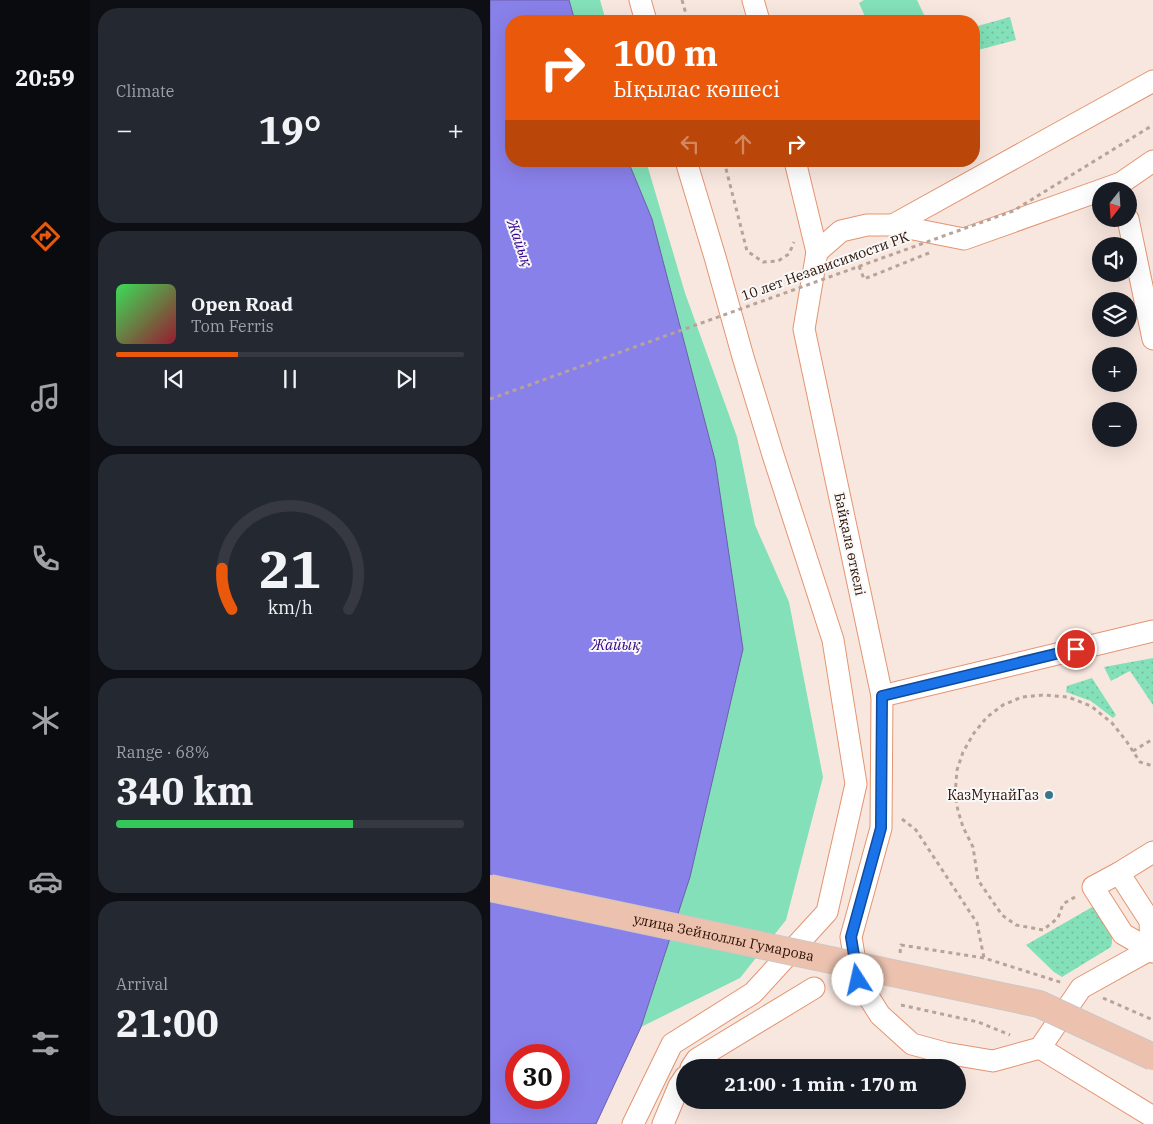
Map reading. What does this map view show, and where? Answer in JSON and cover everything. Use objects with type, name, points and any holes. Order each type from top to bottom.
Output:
[{"type":"main road","name":"улица Зейноллы Гумарова","points":[[490,888],[1039,1004],[1153,1056]]},
{"type":"street","points":[[640,0],[644,15]]},
{"type":"street","points":[[753,0],[757,15]]},
{"type":"street","points":[[893,225],[1153,82]]},
{"type":"street","points":[[1128,182],[1153,161]]},
{"type":"street","points":[[633,1124],[672,1044],[753,993],[827,912],[856,784],[834,640],[774,458],[688,167]]},
{"type":"street","points":[[796,167],[817,252],[841,231],[867,225],[893,225],[964,239],[1092,197]]},
{"type":"street","points":[[1130,228],[1153,339]]},
{"type":"street","name":"Байқала өткелі","points":[[817,252],[804,329],[882,696],[881,828],[851,937],[858,980],[880,1015],[912,1044],[945,1053],[994,1061],[1040,1048]]},
{"type":"street","points":[[882,696],[1153,630]]},
{"type":"street","points":[[1152,950],[1123,934],[1093,887],[1153,852]]},
{"type":"street","points":[[1119,873],[1150,921],[1152,950]]},
{"type":"street","points":[[1152,950],[1081,988],[1040,1048],[1153,1116]]},
{"type":"street","points":[[696,1059],[814,988]]},
{"type":"street","points":[[664,1124],[676,1094]]},
{"type":"path","points":[[682,0],[686,15]]},
{"type":"path","name":"10 лет Независимости РК","points":[[490,399],[1013,211],[1153,125]]},
{"type":"path","points":[[726,167],[747,251],[763,262],[778,261],[789,254],[794,242]]},
{"type":"path","points":[[859,266],[864,279],[964,239]]},
{"type":"path","points":[[1093,887],[1063,904],[1058,918],[1043,930],[1016,925],[1002,915],[978,880],[973,847],[963,827],[958,811],[955,795],[957,770],[964,752],[974,733],[987,717],[1003,705],[1022,697],[1044,695],[1068,697],[1090,706],[1112,723],[1128,742],[1140,762],[1153,766]]},
{"type":"path","points":[[1133,751],[1153,739]]},
{"type":"path","points":[[881,803],[916,830],[977,923],[984,958]]},
{"type":"path","points":[[901,945],[984,958],[1081,988],[1153,1020]]},
{"type":"path","points":[[901,1005],[978,1022]]},
{"type":"green space","points":[[569,0],[600,0],[604,15],[573,15]]},
{"type":"green space","points":[[864,0],[917,0],[924,15],[864,15],[859,3]]},
{"type":"green space","points":[[1010,17],[1016,40],[980,49],[980,25]]},
{"type":"green space","points":[[630,167],[648,167],[685,293],[737,437],[755,525],[789,602],[823,777],[786,920],[740,978],[641,1027],[690,876],[652,219]]},
{"type":"green space","points":[[1153,658],[1153,705],[1130,671],[1111,681],[1104,667]]},
{"type":"green space","points":[[1092,678],[1116,715],[1113,718],[1091,701],[1066,692],[1067,686]]},
{"type":"green space","points":[[1094,906],[1110,930],[1112,935],[1111,947],[1062,977],[1054,972],[1026,945]]},
{"type":"water","name":"Жайық","points":[[490,0],[569,0],[573,15],[505,15],[505,167],[630,167],[652,219],[715,460],[743,649],[690,877],[641,1027],[596,1124],[490,1124]]},
{"type":"place","name":"КазМунайГаз","points":[[1049,795]]},
{"type":"route","points":[[858,980],[851,937],[881,828],[882,696],[1076,649]]}]
